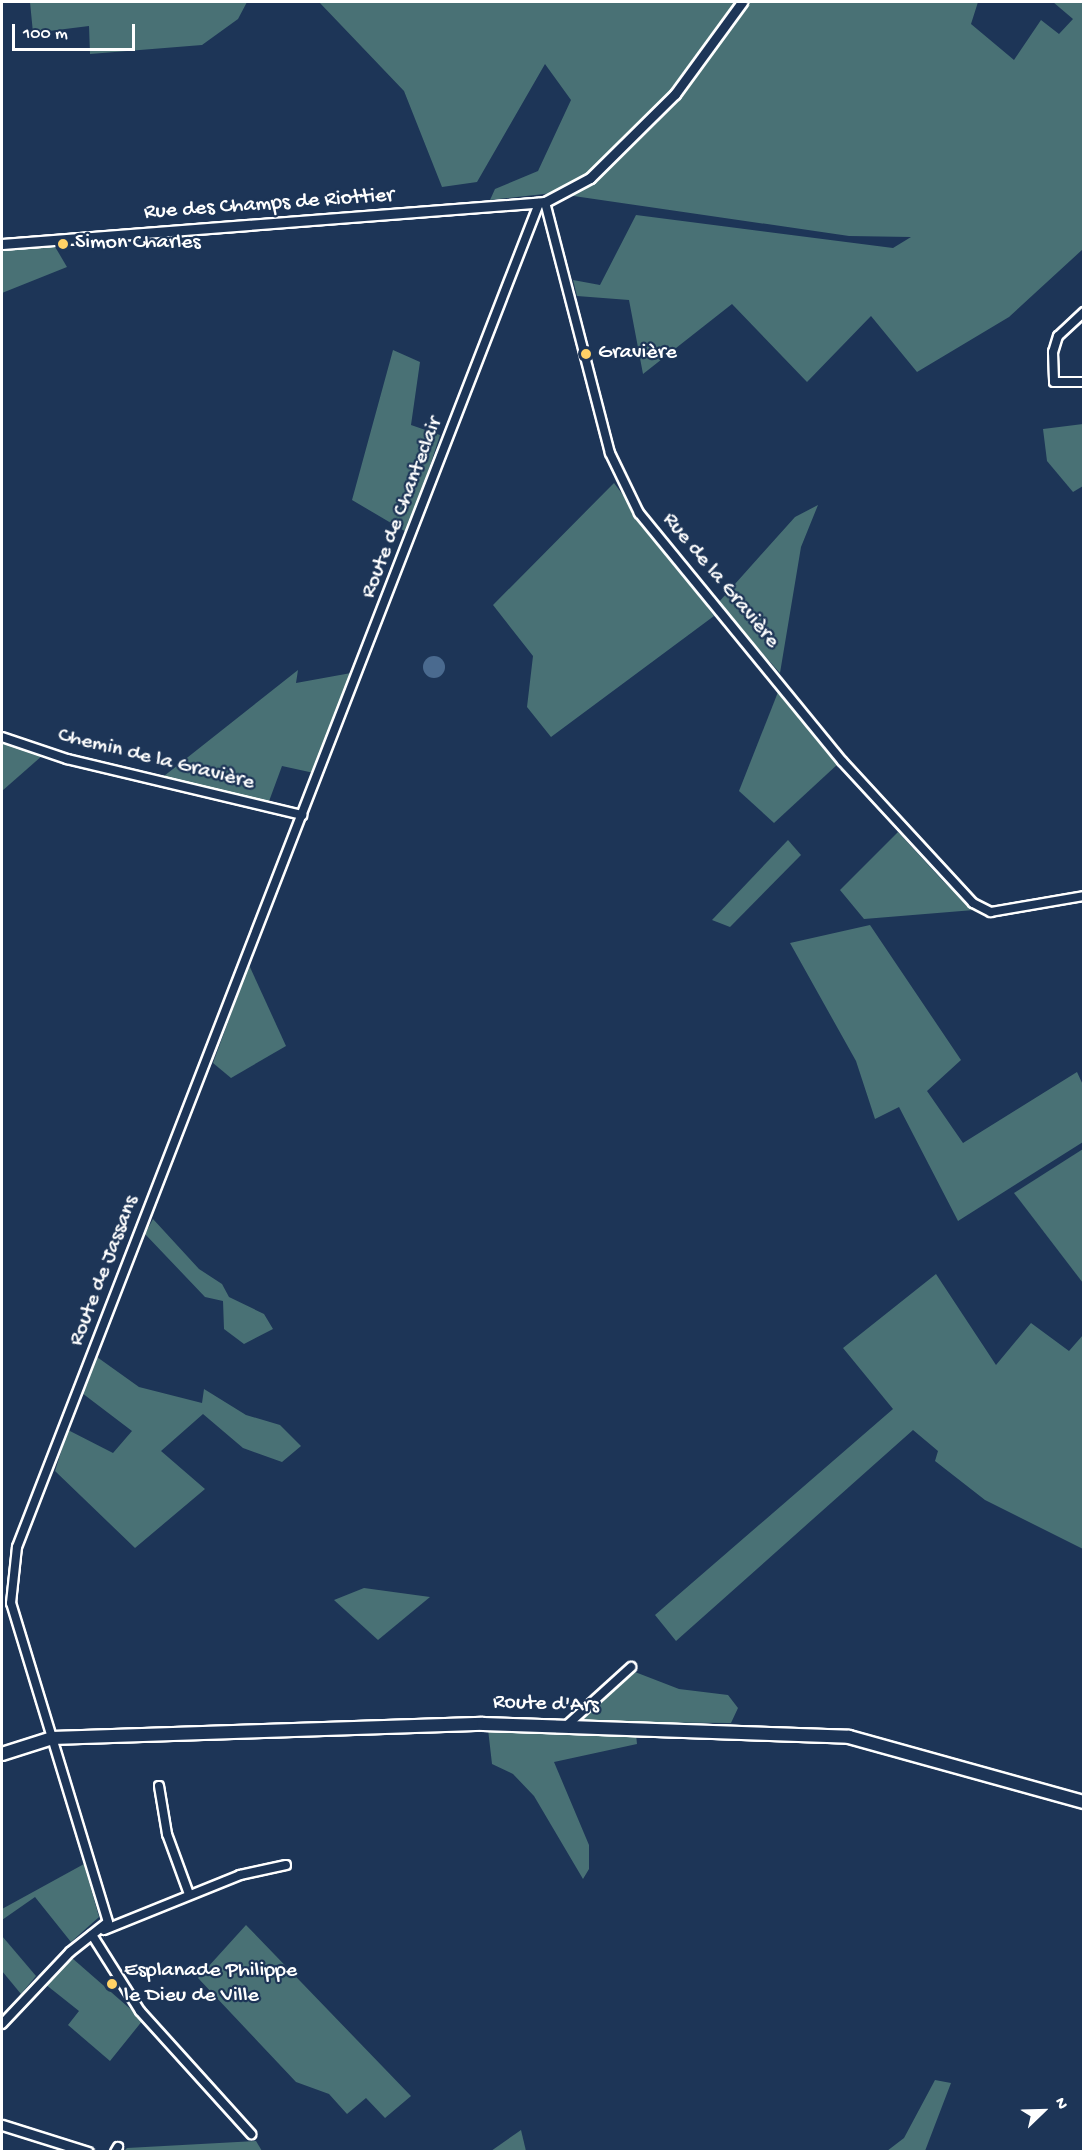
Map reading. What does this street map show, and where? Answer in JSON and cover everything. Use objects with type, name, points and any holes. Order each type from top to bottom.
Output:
[{"type":"main road","name":"Route d'Ars","points":[[2,1754],[52,1738],[566,1726],[866,1739],[1083,1802]]},
{"type":"street","points":[[542,202],[590,178],[675,94],[742,2]]},
{"type":"street","name":"Rue des Champs de Riottier","points":[[2,244],[542,202]]},
{"type":"street","name":"Route de Chanteclair","points":[[298,825],[542,202]]},
{"type":"street","name":"Rue de la Gravière","points":[[542,202],[610,453],[639,513],[911,840],[973,903],[991,912],[1083,896]]},
{"type":"street","points":[[1083,312],[1058,336],[1053,352],[1054,382],[1083,382]]},
{"type":"street","name":"Chemin de la Gravière","points":[[2,737],[67,759],[302,815]]},
{"type":"street","name":"Route de Jassans","points":[[104,1930],[107,1912],[98,1876],[52,1738],[11,1603],[13,1569],[298,825]]},
{"type":"street","points":[[2,1585],[13,1569]]},
{"type":"street","points":[[566,1726],[631,1667]]},
{"type":"street","points":[[159,1786],[169,1844],[189,1894]]},
{"type":"street","points":[[2,2024],[92,1935],[189,1894],[285,1865]]},
{"type":"street","points":[[92,1935],[140,2011],[252,2134]]},
{"type":"street","points":[[2,2125],[88,2151]]},
{"type":"green space","points":[[30,2],[247,2],[238,19],[202,45],[90,54],[89,26],[33,33]]},
{"type":"green space","points":[[319,2],[978,2],[971,24],[1014,60],[1041,20],[1059,34],[1073,19],[1053,2],[1083,2],[1083,249],[1009,317],[917,372],[871,316],[807,382],[732,304],[643,374],[629,300],[577,296],[573,280],[600,285],[636,215],[893,248],[911,237],[849,236],[553,193],[490,200],[495,189],[538,171],[571,100],[545,64],[477,182],[442,187],[404,91]]},
{"type":"green space","points":[[54,245],[67,267],[2,293],[2,251]]},
{"type":"green space","points":[[393,350],[420,362],[411,425],[440,435],[408,533],[352,500]]},
{"type":"green space","points":[[1083,424],[1083,486],[1073,492],[1047,461],[1043,429]]},
{"type":"green space","points":[[614,483],[714,616],[551,737],[527,707],[533,656],[493,605]]},
{"type":"green space","points":[[818,505],[801,547],[780,673],[718,603],[795,517]]},
{"type":"green space","points":[[298,670],[296,683],[351,673],[314,773],[282,766],[268,804],[159,780]]},
{"type":"green space","points":[[780,687],[839,763],[774,823],[739,791]]},
{"type":"green space","points":[[2,742],[43,755],[2,791]]},
{"type":"green space","points":[[898,832],[943,881],[974,910],[864,919],[840,890]]},
{"type":"green space","points":[[788,840],[801,855],[730,927],[712,920]]},
{"type":"green space","points":[[870,925],[961,1060],[927,1091],[963,1143],[1077,1072],[1083,1085],[1083,1142],[958,1221],[899,1107],[875,1119],[856,1061],[790,943]]},
{"type":"green space","points":[[249,965],[286,1046],[231,1078],[213,1063]]},
{"type":"green space","points":[[1083,1149],[1083,1283],[1014,1193]]},
{"type":"green space","points":[[153,1219],[199,1269],[222,1284],[229,1297],[264,1314],[273,1329],[244,1344],[224,1329],[223,1301],[205,1297],[145,1234]]},
{"type":"green space","points":[[936,1274],[996,1365],[1031,1323],[1069,1351],[1083,1335],[1083,1549],[985,1500],[935,1461],[938,1451],[913,1430],[676,1641],[655,1615],[893,1409],[843,1348]]},
{"type":"green space","points":[[97,1357],[139,1387],[202,1403],[204,1389],[246,1415],[280,1425],[301,1446],[282,1462],[243,1448],[203,1414],[161,1451],[205,1489],[135,1548],[55,1471],[68,1430],[113,1453],[132,1431],[82,1393]]},
{"type":"green space","points":[[364,1588],[430,1597],[378,1640],[334,1600]]},
{"type":"green space","points":[[635,1672],[679,1689],[728,1695],[738,1708],[731,1723],[577,1722]]},
{"type":"green space","points":[[488,1729],[636,1734],[637,1744],[554,1762],[589,1845],[589,1869],[583,1879],[534,1796],[513,1774],[492,1764]]},
{"type":"green space","points":[[84,1864],[99,1917],[71,1942],[35,1897],[2,1920],[2,1909]]},
{"type":"green space","points":[[246,1925],[411,2096],[385,2118],[366,2098],[347,2114],[329,2094],[296,2082],[198,1978]]},
{"type":"green space","points":[[2,1936],[36,1976],[21,1994],[2,1971]]},
{"type":"green space","points":[[72,1958],[143,2020],[110,2061],[68,2025],[79,2011],[45,1984]]},
{"type":"green space","points":[[935,2080],[951,2083],[925,2151],[887,2151],[904,2138]]},
{"type":"green space","points":[[521,2130],[526,2151],[491,2151]]},
{"type":"green space","points":[[256,2141],[262,2151],[124,2151],[127,2148]]},
{"type":"water","points":[[434,656],[442,659],[445,667],[442,675],[434,678],[426,675],[423,667],[426,659]]},
{"type":"place","name":"Simon Charles","points":[[63,244]]},
{"type":"place","name":"Gravière","points":[[586,354]]},
{"type":"place","name":"Esplanade Philippe le Dieu de Ville","points":[[112,1984]]}]
